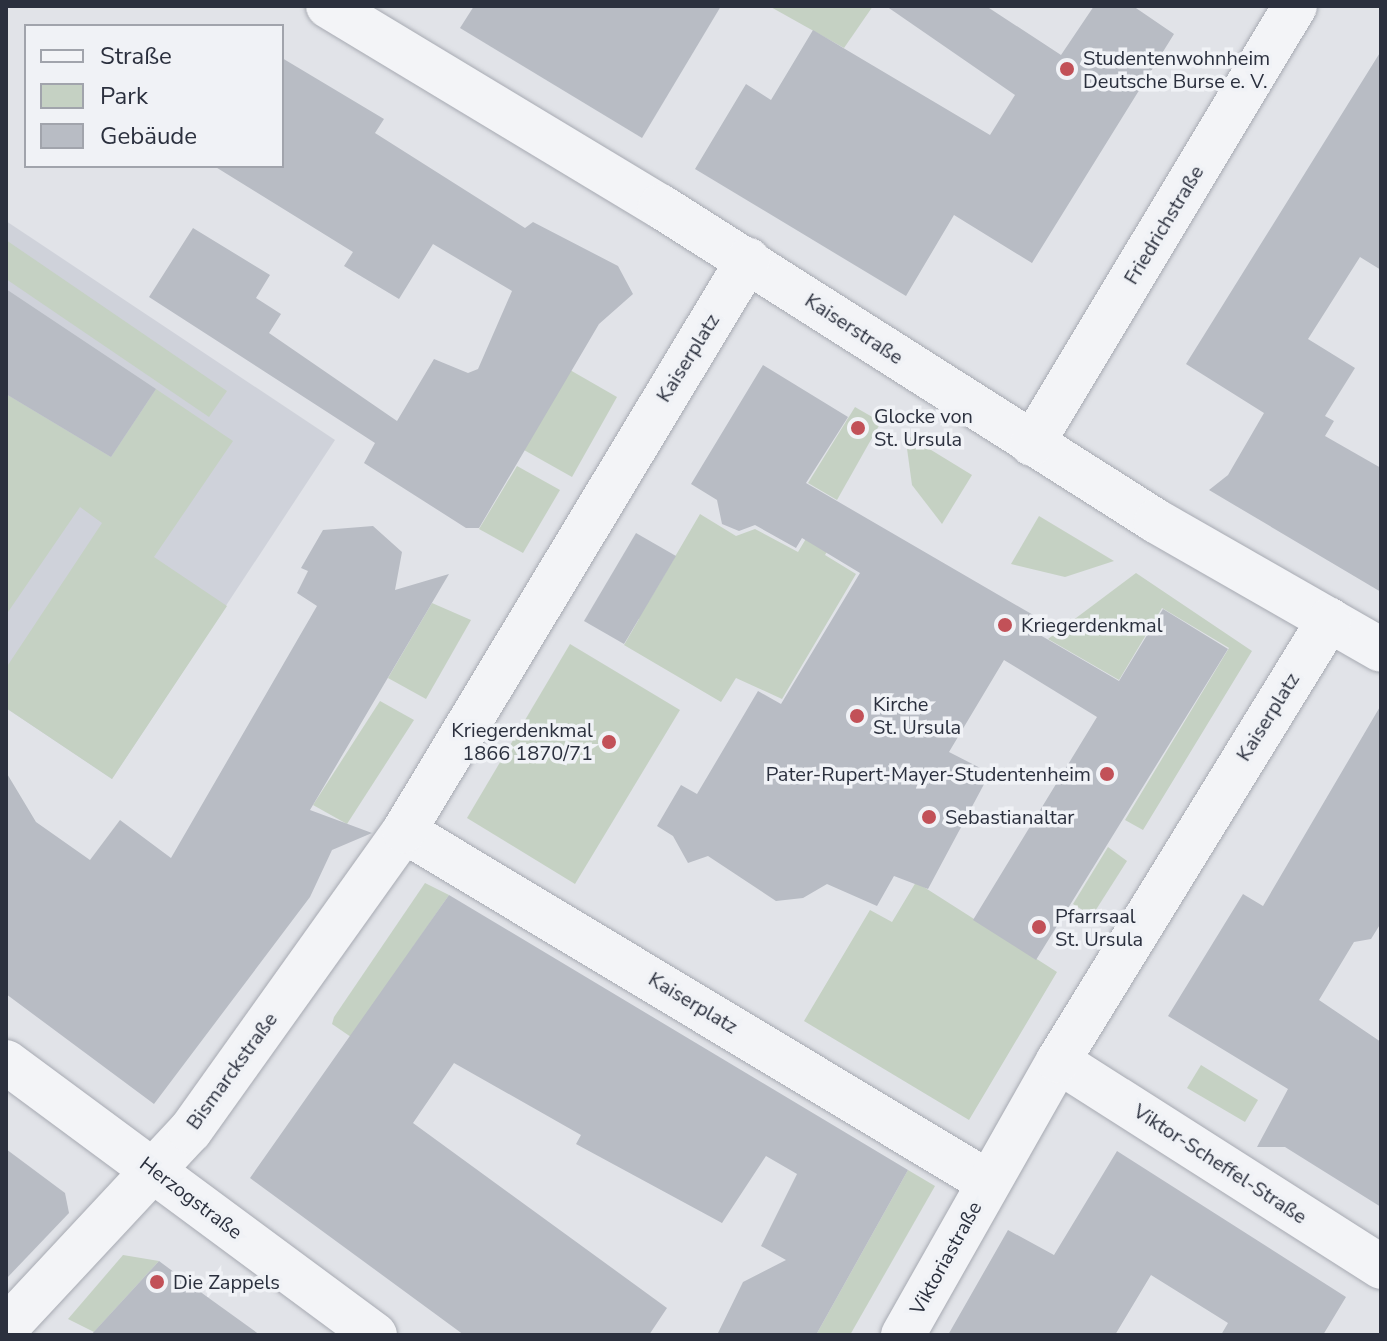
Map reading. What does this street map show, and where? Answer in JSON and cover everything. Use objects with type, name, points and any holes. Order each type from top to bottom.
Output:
[{"type":"street","name":"Kaiserstraße","points":[[328,6],[748,260],[1032,444],[1381,650]]},
{"type":"street","name":"Friedrichstraße","points":[[1032,444],[1295,6]]},
{"type":"street","name":"Kaiserplatz","points":[[748,260],[404,831],[988,1182],[1058,1061],[1329,620]]},
{"type":"street","name":"Bismarckstraße","points":[[6,1328],[150,1167],[190,1131],[404,831]]},
{"type":"street","name":"Viktor-Scheffel-Straße","points":[[1058,1061],[1381,1267]]},
{"type":"street","name":"Herzogstraße","points":[[6,1062],[375,1335]]},
{"type":"street","name":"Viktoriastraße","points":[[903,1335],[988,1182]]},
{"type":"shaded area","points":[[6,221],[335,440],[112,779],[6,708]]},
{"type":"green space","points":[[769,6],[873,6],[844,48]]},
{"type":"green space","points":[[6,240],[227,391],[209,417],[6,279]]},
{"type":"green space","points":[[570,370],[617,397],[572,477],[524,450]]},
{"type":"green space","points":[[156,389],[233,441],[154,557],[227,606],[112,779],[6,708],[6,668],[102,523],[80,507],[6,615],[6,394],[111,457]]},
{"type":"green space","points":[[855,407],[881,422],[837,500],[808,483]]},
{"type":"green space","points":[[905,434],[972,475],[942,524],[912,485]]},
{"type":"green space","points":[[517,466],[560,490],[523,553],[479,529]]},
{"type":"green space","points":[[700,514],[736,536],[755,529],[798,552],[810,532],[831,544],[825,555],[856,574],[782,699],[736,678],[721,702],[624,645],[639,619],[625,611],[649,601]]},
{"type":"green space","points":[[1039,516],[1114,561],[1065,577],[1011,564]]},
{"type":"green space","points":[[1136,573],[1252,651],[1143,830],[1125,820],[1229,648],[1162,608],[1119,680],[1048,639]]},
{"type":"green space","points":[[432,603],[471,620],[426,699],[388,678]]},
{"type":"green space","points":[[570,644],[680,710],[575,884],[467,818]]},
{"type":"green space","points":[[380,701],[414,720],[347,824],[313,805]]},
{"type":"green space","points":[[1108,847],[1127,861],[1092,916],[1073,904]]},
{"type":"green space","points":[[916,882],[1057,972],[969,1120],[804,1021],[870,910],[892,922]]},
{"type":"green space","points":[[425,883],[449,895],[351,1037],[332,1024],[334,1017]]},
{"type":"green space","points":[[1201,1065],[1258,1100],[1245,1122],[1187,1088]]},
{"type":"green space","points":[[908,1170],[935,1186],[850,1335],[816,1335]]},
{"type":"green space","points":[[123,1255],[159,1261],[94,1332],[68,1319]]},
{"type":"building","points":[[474,6],[721,6],[642,138],[460,28]]},
{"type":"building","points":[[886,6],[986,6],[1061,55],[1094,6],[1133,6],[1174,34],[1032,263],[954,215],[906,296],[695,169],[746,84],[771,100],[813,30],[990,135],[1015,95]]},
{"type":"building","points":[[1381,51],[1381,270],[1360,257],[1308,339],[1355,368],[1325,416],[1334,421],[1325,436],[1381,468],[1381,592],[1209,490],[1228,475],[1264,413],[1186,364]]},
{"type":"building","points":[[284,59],[384,119],[375,133],[525,228],[533,222],[618,266],[633,294],[599,324],[479,528],[466,528],[364,463],[375,443],[149,297],[193,228],[270,275],[256,298],[281,314],[269,333],[397,421],[434,359],[468,373],[478,369],[512,291],[433,244],[399,299],[344,266],[353,252],[217,168],[284,168]]},
{"type":"building","points":[[6,289],[156,389],[111,457],[6,394]]},
{"type":"building","points":[[763,365],[848,417],[806,483],[1035,616],[1028,628],[1119,681],[1163,609],[1228,649],[1036,960],[973,920],[1097,717],[1004,660],[949,752],[990,773],[928,889],[894,876],[877,906],[827,884],[803,898],[776,901],[708,856],[688,863],[673,836],[657,826],[681,785],[697,794],[758,691],[781,704],[860,573],[802,538],[796,548],[755,525],[739,531],[722,524],[717,500],[691,484]]},
{"type":"building","points":[[373,526],[402,552],[395,590],[449,574],[310,810],[372,833],[332,850],[310,897],[154,1104],[6,994],[6,772],[36,822],[90,860],[120,820],[171,858],[317,606],[297,593],[308,571],[301,568],[323,530]]},
{"type":"building","points":[[636,533],[676,556],[624,644],[584,621]]},
{"type":"building","points":[[1381,705],[1381,923],[1371,939],[1354,942],[1319,1000],[1381,1042],[1381,1207],[1285,1147],[1257,1147],[1288,1089],[1168,1016],[1243,894],[1263,906]]},
{"type":"building","points":[[449,895],[908,1170],[816,1335],[717,1335],[743,1282],[786,1260],[761,1246],[797,1174],[766,1156],[722,1223],[576,1144],[581,1135],[454,1063],[413,1123],[667,1308],[649,1335],[464,1335],[250,1178]]},
{"type":"building","points":[[6,1149],[65,1193],[69,1213],[6,1279]]},
{"type":"building","points":[[1117,1151],[1346,1297],[1323,1335],[1221,1335],[1228,1323],[1151,1275],[1115,1335],[948,1335],[1008,1230],[1054,1255]]},
{"type":"building","points":[[159,1261],[206,1296],[260,1335],[91,1335]]},
{"type":"place","name":"Studentenwohnheim Deutsche Burse e. V.","points":[[1067,69]]},
{"type":"place","name":"Glocke von St. Ursula","points":[[858,428]]},
{"type":"place","name":"Kriegerdenkmal","points":[[1005,625]]},
{"type":"place","name":"Kirche St. Ursula","points":[[857,716]]},
{"type":"place","name":"Kriegerdenkmal 1866 1870/71","points":[[609,742]]},
{"type":"place","name":"Pater-Rupert-Mayer-Studentenheim","points":[[1107,774]]},
{"type":"place","name":"Sebastianaltar","points":[[929,817]]},
{"type":"place","name":"Pfarrsaal St. Ursula","points":[[1039,927]]},
{"type":"place","name":"Die Zappels","points":[[157,1282]]}]
